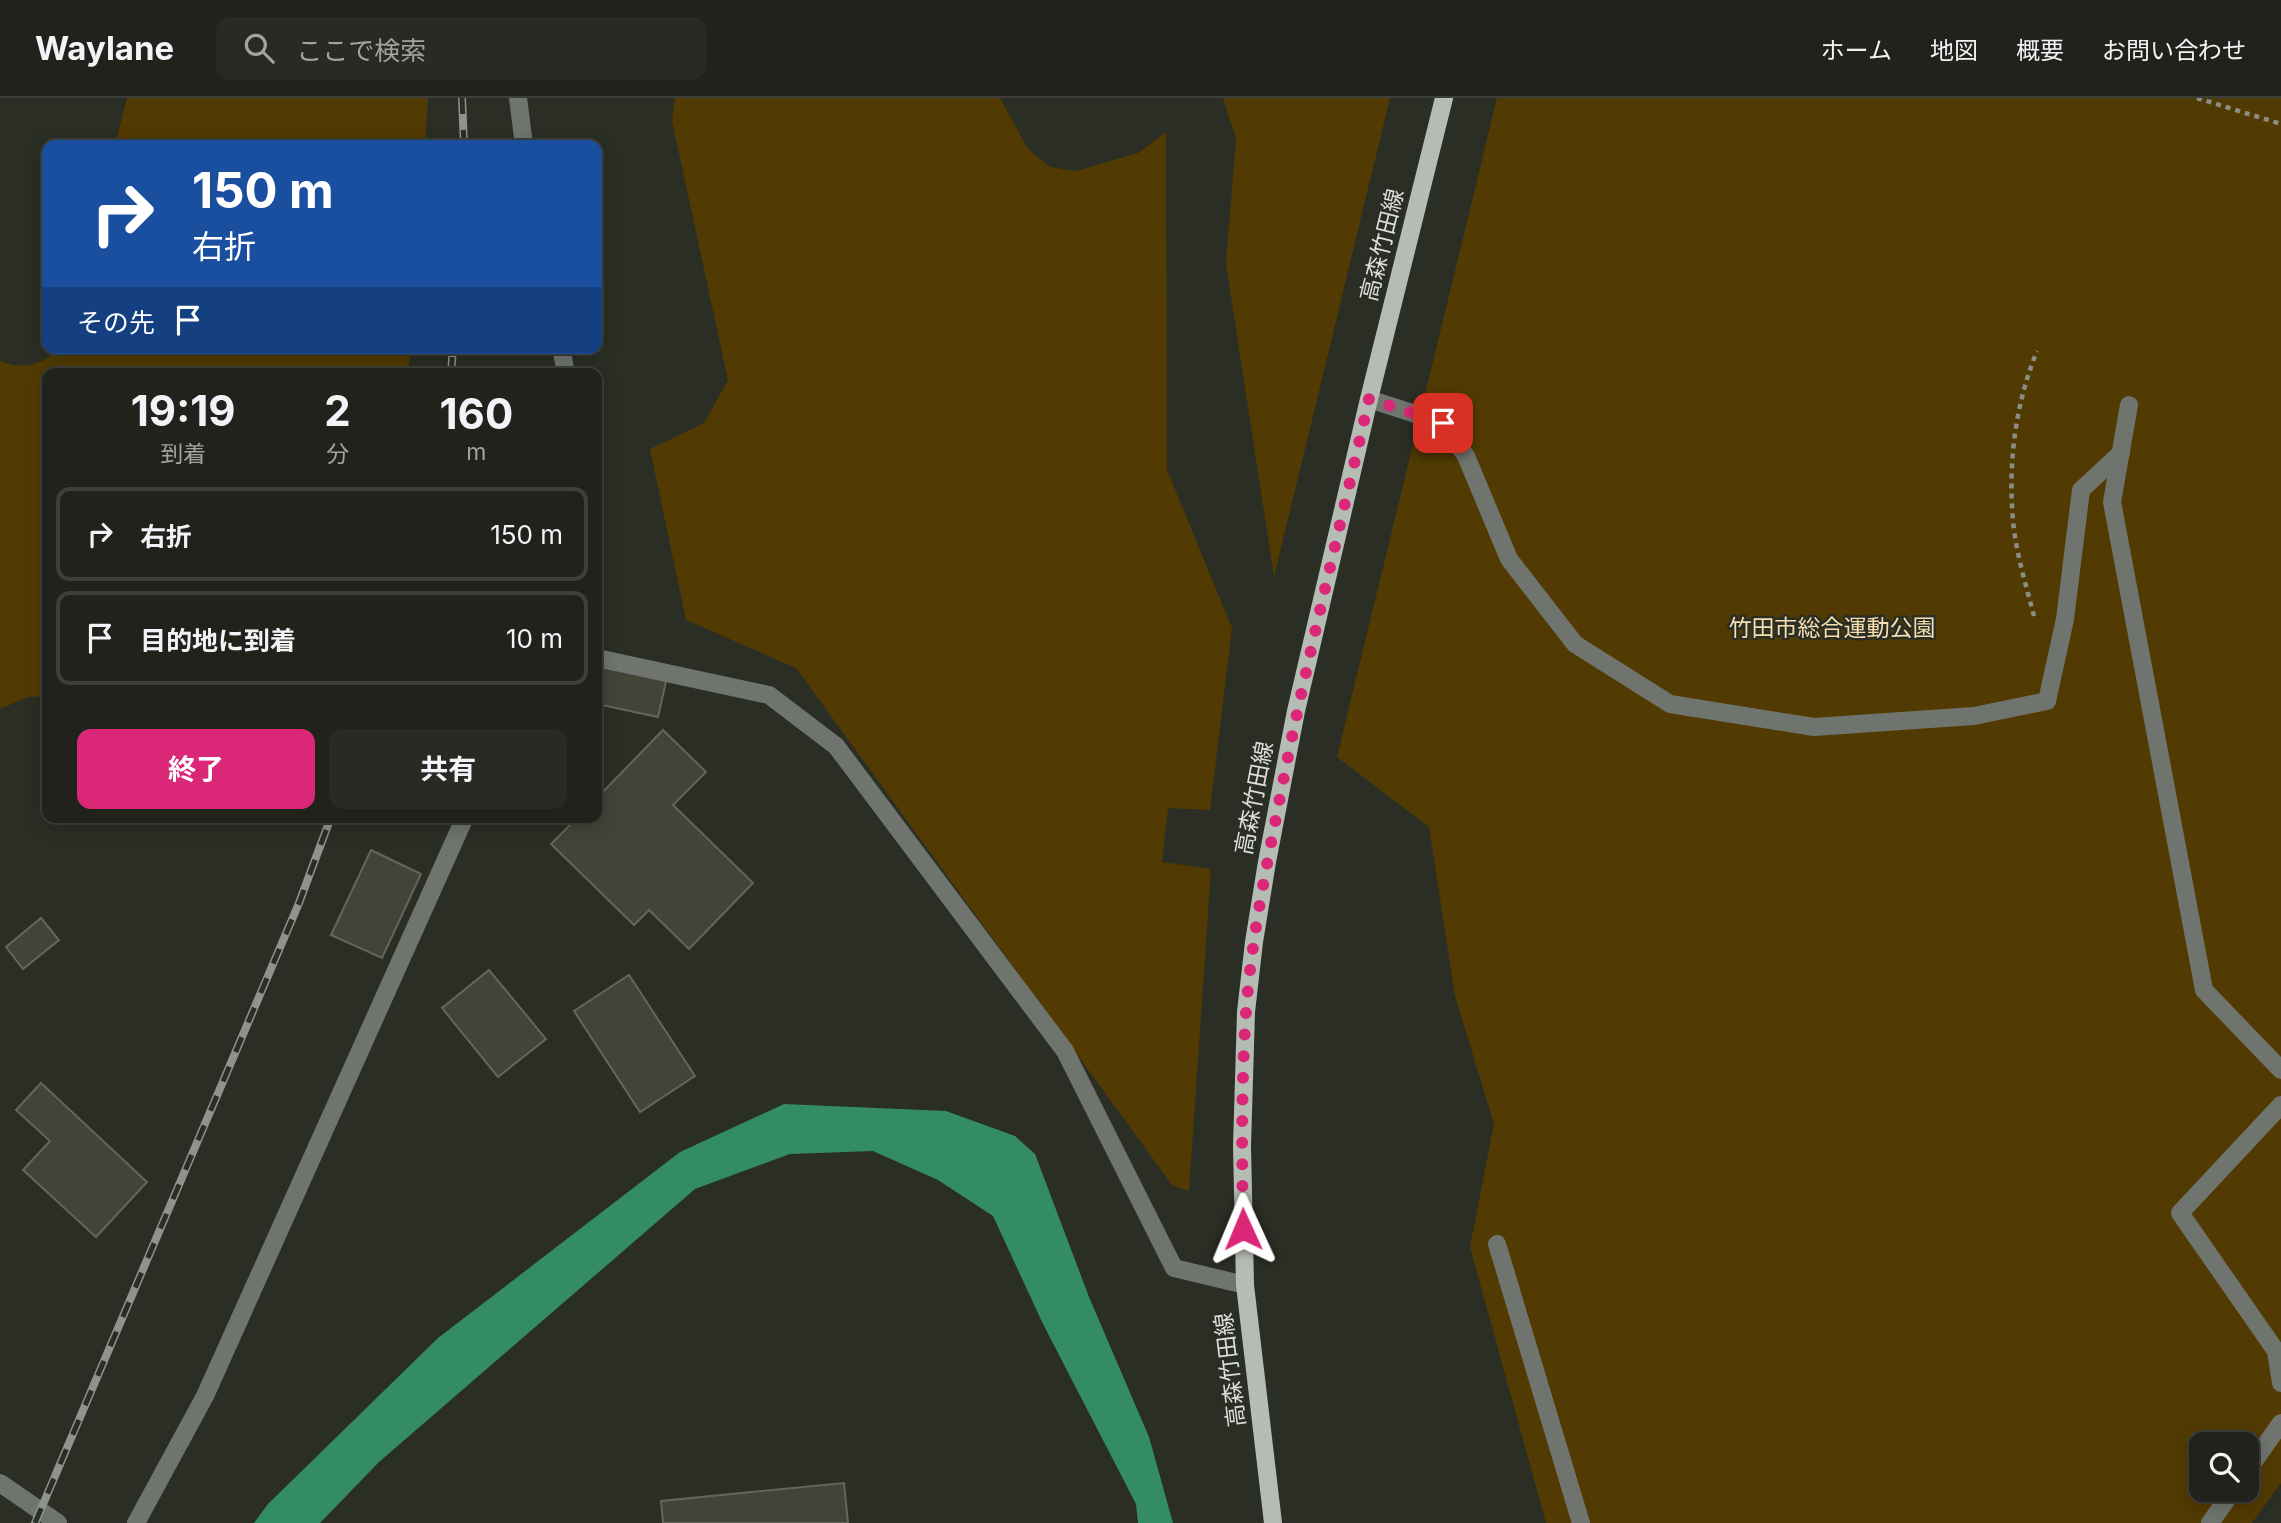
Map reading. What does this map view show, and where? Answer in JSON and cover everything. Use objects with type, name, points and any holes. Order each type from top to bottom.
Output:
[{"type":"main road","name":"高森竹田線","points":[[1273,1523],[1245,1285],[1242,1146],[1246,1012],[1254,942],[1296,711],[1369,399],[1444,98]]},
{"type":"street","points":[[518,98],[523,140]]},
{"type":"street","points":[[1369,399],[1443,423],[1466,456],[1509,559],[1575,644],[1670,704],[1814,727],[1974,716],[2047,701],[2065,620],[2081,490],[2121,453]]},
{"type":"street","points":[[2129,405],[2112,502],[2204,990],[2281,1070]]},
{"type":"street","points":[[602,659],[769,695],[836,746],[1065,1051],[1174,1268],[1245,1285]]},
{"type":"street","points":[[136,1523],[205,1396],[462,823]]},
{"type":"street","points":[[2281,1105],[2180,1213],[2276,1351],[2281,1383]]},
{"type":"street","points":[[1497,1244],[1581,1523]]},
{"type":"street","points":[[2259,1454],[2281,1423]]},
{"type":"street","points":[[0,1483],[58,1523]]},
{"type":"street","points":[[2210,1523],[2225,1502]]},
{"type":"path","points":[[2197,98],[2281,124]]},
{"type":"path","points":[[2034,616],[2013,522],[2011,454],[2025,383],[2037,351]]},
{"type":"green space","points":[[127,98],[428,98],[425,140],[116,140]]},
{"type":"green space","points":[[675,98],[1000,98],[1028,149],[1050,167],[1076,171],[1138,153],[1166,132],[1167,470],[1232,628],[1210,810],[1168,808],[1162,862],[1211,869],[1189,1191],[1172,1185],[796,668],[686,620],[650,449],[704,423],[728,380],[672,121]]},
{"type":"green space","points":[[1223,98],[1390,98],[1274,577],[1226,264],[1236,139]]},
{"type":"green space","name":"竹田市総合運動公園","points":[[1497,98],[2281,98],[2281,1483],[2252,1523],[1546,1523],[1470,1247],[1494,1124],[1455,996],[1429,827],[1337,757]]},
{"type":"green space","points":[[53,354],[411,354],[408,368],[42,368],[42,696],[28,697],[0,709],[0,361],[26,366]]},
{"type":"shaded area","points":[[784,1104],[946,1111],[1015,1136],[1035,1154],[1089,1297],[1149,1437],[1173,1523],[1138,1523],[1136,1504],[1043,1324],[993,1216],[938,1180],[873,1151],[790,1154],[695,1189],[379,1462],[320,1523],[254,1523],[268,1504],[438,1338],[680,1152]]},
{"type":"building","points":[[602,664],[667,677],[658,717],[602,705]]},
{"type":"building","points":[[663,730],[706,772],[673,805],[753,883],[689,949],[649,910],[634,925],[551,844],[572,823],[602,823],[602,793]]},
{"type":"building","points":[[371,850],[421,874],[382,958],[331,935]]},
{"type":"building","points":[[41,918],[59,940],[23,969],[6,947]]},
{"type":"building","points":[[489,970],[546,1039],[498,1077],[442,1008]]},
{"type":"building","points":[[629,975],[695,1076],[640,1112],[574,1011]]},
{"type":"building","points":[[41,1083],[147,1182],[96,1237],[23,1170],[50,1141],[16,1110]]},
{"type":"building","points":[[844,1483],[848,1523],[663,1523],[661,1501]]},
{"type":"railway","points":[[462,98],[464,140]]},
{"type":"railway","points":[[451,368],[453,354]]},
{"type":"railway","points":[[35,1523],[299,903],[329,823]]},
{"type":"route","points":[[1243,1229],[1242,1146],[1246,1012],[1254,942],[1296,711],[1369,399],[1443,423]]}]
